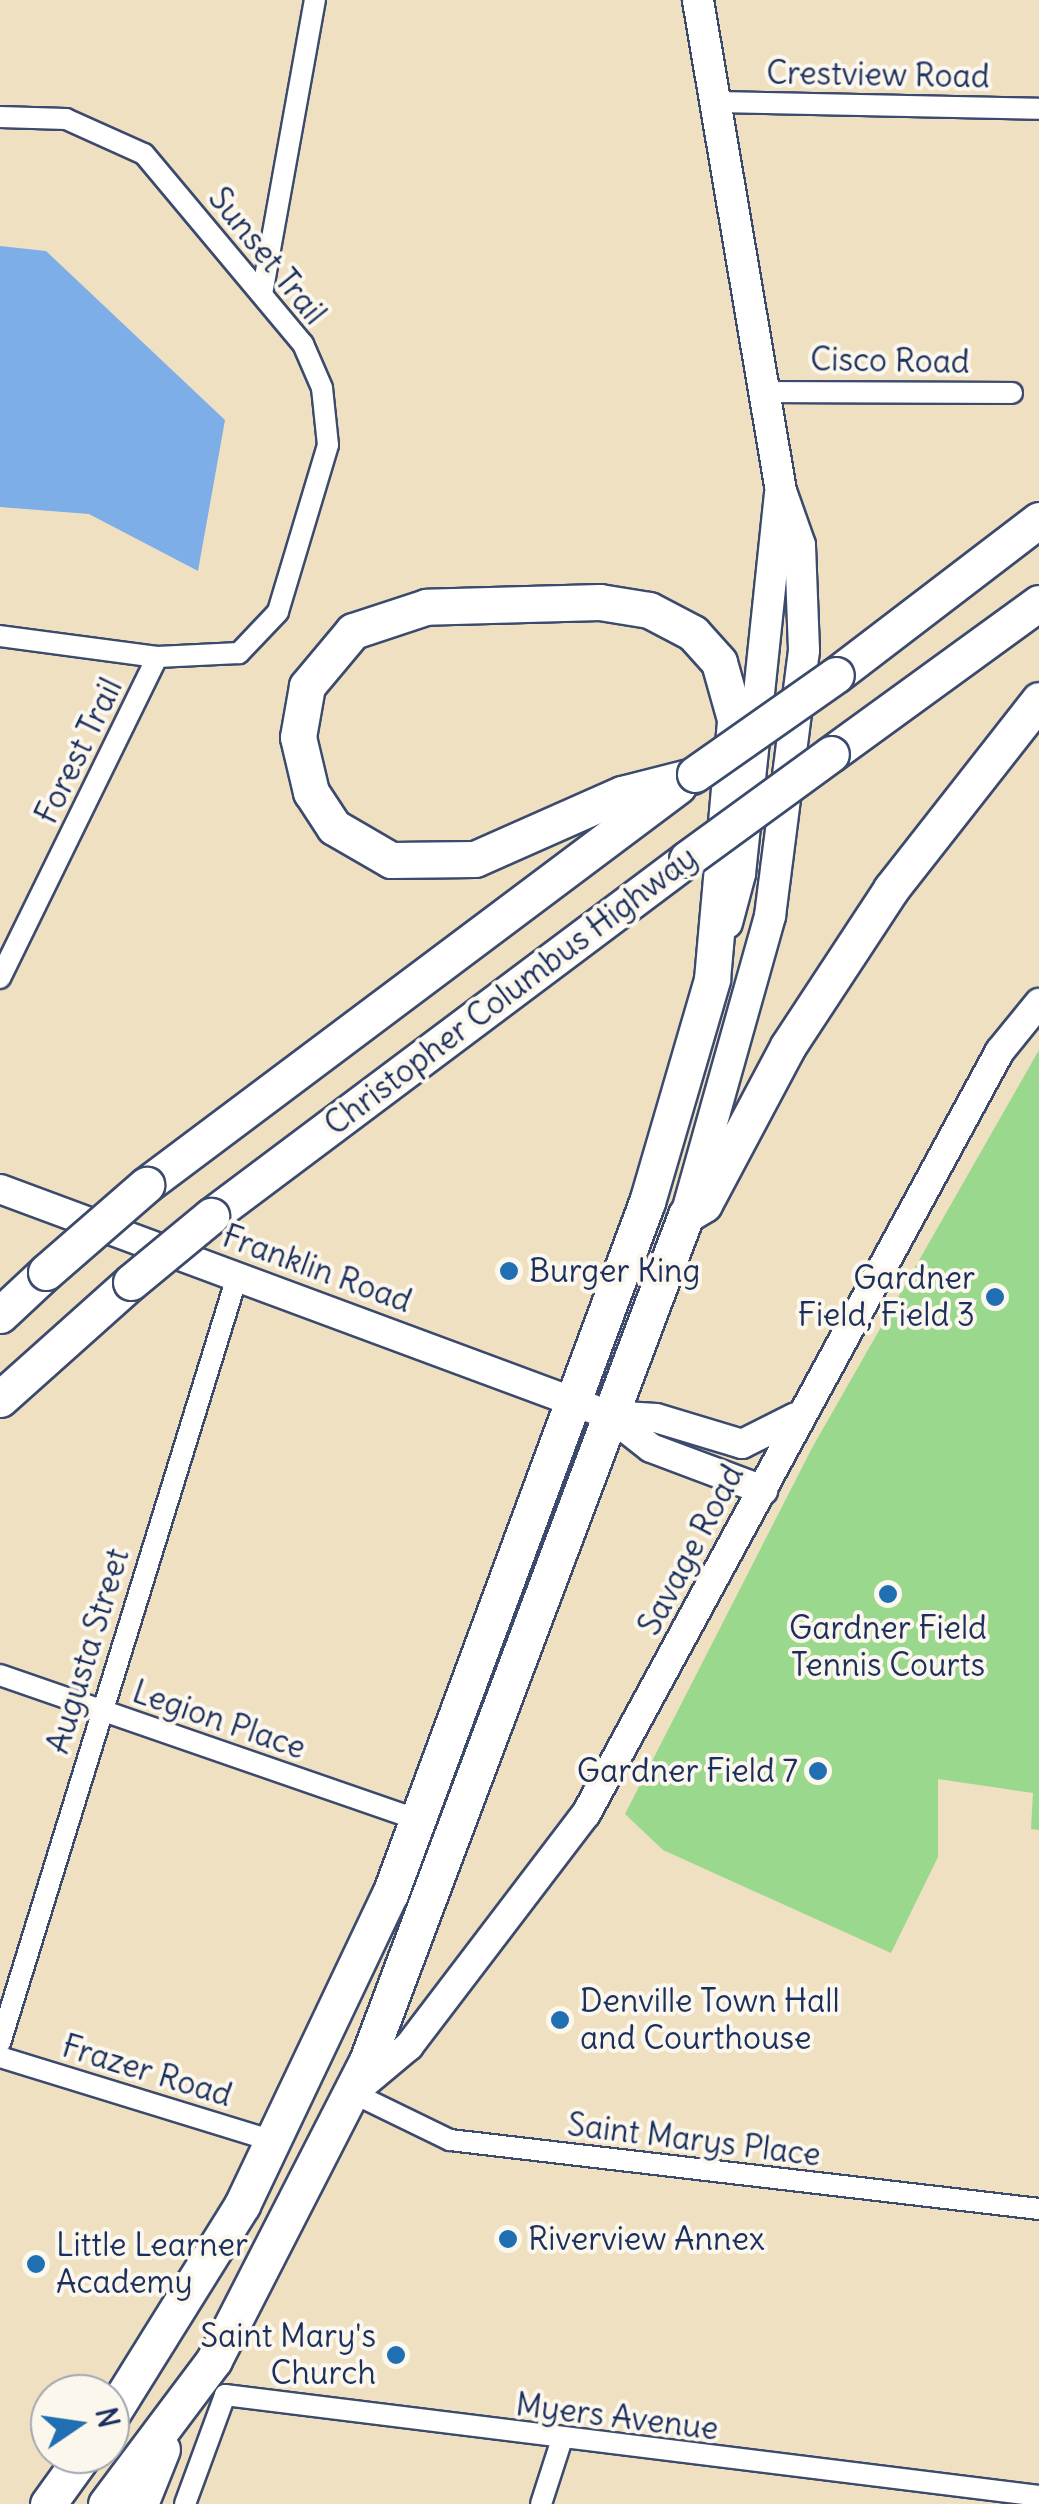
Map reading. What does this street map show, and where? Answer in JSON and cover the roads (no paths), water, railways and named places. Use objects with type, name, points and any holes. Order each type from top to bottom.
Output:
[{"type":"highway","name":"Christopher Columbus Highway","points":[[0,1315],[146,1184],[694,775],[836,675],[1039,520]]},
{"type":"highway","points":[[130,2384],[276,2142],[419,1820],[668,1139],[712,979],[735,719],[728,680],[693,633],[649,610],[600,602],[397,612],[332,650],[299,720],[305,775],[334,828],[370,852],[413,864],[521,845],[622,794],[694,775]]},
{"type":"highway","name":"Christopher Columbus Highway","points":[[0,1399],[211,1216],[687,859],[1039,603]]},
{"type":"highway","points":[[106,2504],[214,2360],[353,2093],[686,1214],[704,1204],[788,1046],[891,889],[1039,700]]},
{"type":"highway","points":[[140,2504],[176,2412]]},
{"type":"highway","points":[[48,2504],[70,2474]]},
{"type":"main road","points":[[686,1214],[756,975],[783,844],[804,633],[800,545],[781,490],[698,0]]},
{"type":"main road","points":[[712,979],[740,874],[781,490]]},
{"type":"street","points":[[262,294],[314,0]]},
{"type":"street","name":"Crestview Road","points":[[716,102],[1039,109]]},
{"type":"street","name":"Sunset Trail","points":[[0,117],[66,119],[144,154],[303,344],[322,388],[324,474],[268,628],[221,660],[158,657],[0,636]]},
{"type":"street","name":"Cisco Road","points":[[767,392],[1012,393]]},
{"type":"street","name":"Forest Trail","points":[[0,978],[158,657]]},
{"type":"street","name":"Savage Road","points":[[353,2093],[409,2046],[558,1856],[763,1490],[1000,1051],[1039,1003]]},
{"type":"street","name":"Franklin Road","points":[[0,1189],[610,1416],[656,1418],[742,1444]]},
{"type":"street","name":"Augusta Street","points":[[0,2043],[236,1277]]},
{"type":"street","points":[[763,1490],[742,1444],[802,1413]]},
{"type":"street","name":"Franklin Road","points":[[610,1416],[651,1448],[763,1490]]},
{"type":"street","name":"Legion Place","points":[[0,1676],[419,1820]]},
{"type":"street","name":"Frazer Road","points":[[0,2057],[276,2142]]},
{"type":"street","name":"Saint Marys Place","points":[[353,2093],[450,2140],[1039,2209]]},
{"type":"street","points":[[185,2504],[224,2395],[214,2360]]},
{"type":"street","name":"Myers Avenue","points":[[224,2395],[917,2494],[1039,2496]]},
{"type":"street","points":[[541,2504],[562,2442]]},
{"type":"water","points":[[0,246],[46,251],[225,420],[198,571],[89,514],[0,507]]},
{"type":"place","name":"Burger King","points":[[509,1271]]},
{"type":"place","name":"Gardner Field, Field 3","points":[[995,1297]]},
{"type":"place","name":"Gardner Field Tennis Courts","points":[[888,1594]]},
{"type":"place","name":"Gardner Field 7","points":[[818,1771]]},
{"type":"place","name":"Denville Town Hall and Courthouse","points":[[560,2020]]},
{"type":"place","name":"Riverview Annex","points":[[508,2239]]},
{"type":"place","name":"Little Learner Academy","points":[[36,2264]]},
{"type":"place","name":"Saint Mary's Church","points":[[396,2355]]}]
